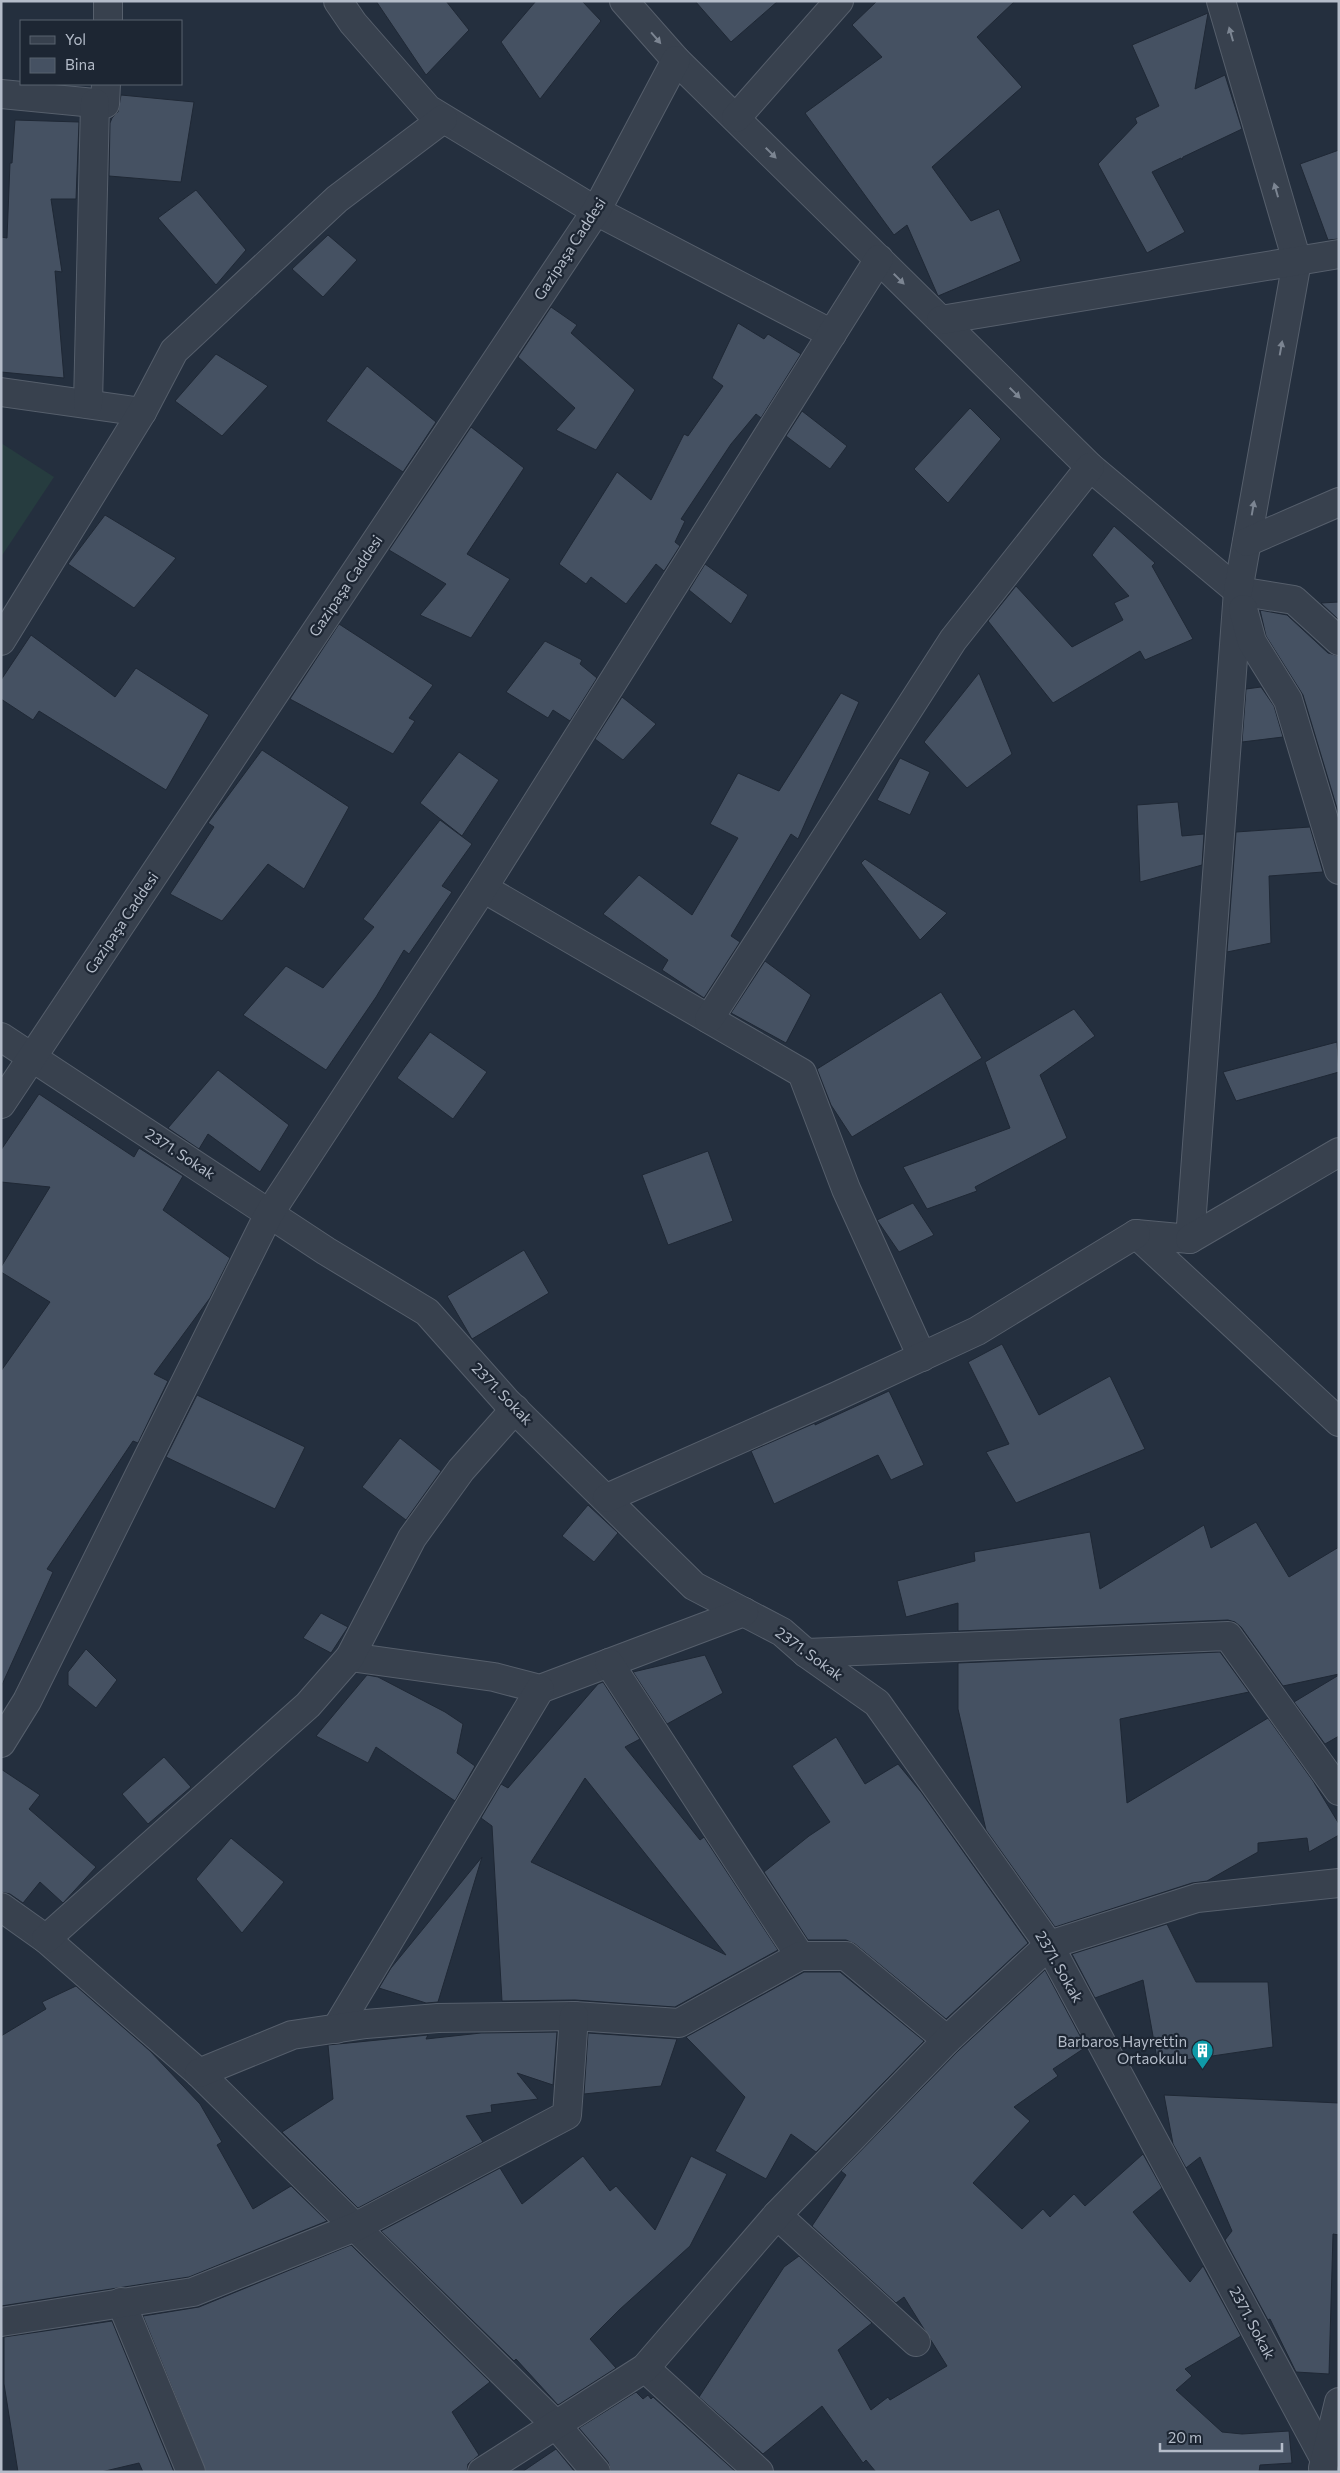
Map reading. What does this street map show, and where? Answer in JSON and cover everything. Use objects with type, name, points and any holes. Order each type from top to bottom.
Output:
[{"type":"street","points":[[108,1],[108,20]]},
{"type":"street","points":[[338,1],[353,23],[428,109],[596,211],[832,334]]},
{"type":"street","points":[[624,1],[676,60],[1090,467],[1238,591],[1294,600],[1339,640]]},
{"type":"street","points":[[736,118],[839,1]]},
{"type":"street","points":[[1190,1239],[1238,591],[1297,261],[1221,1]]},
{"type":"street","name":"Gazipaşa Caddesi","points":[[1,1104],[596,211],[676,60]]},
{"type":"street","points":[[1,94],[100,93],[88,404]]},
{"type":"street","points":[[1,641],[142,412],[174,351],[337,199],[443,118]]},
{"type":"street","points":[[942,320],[1339,254]]},
{"type":"street","points":[[1,1743],[27,1701],[269,1214],[484,888],[879,259]]},
{"type":"street","points":[[1,392],[142,412]]},
{"type":"street","points":[[709,1019],[953,640],[1090,467]]},
{"type":"street","points":[[1247,542],[1339,502]]},
{"type":"street","points":[[1238,591],[1252,642],[1288,700],[1339,870]]},
{"type":"street","points":[[484,888],[802,1073],[846,1190],[922,1357]]},
{"type":"street","name":"2371. Sokak","points":[[1,1037],[326,1251],[427,1312],[515,1410],[607,1498],[694,1586],[782,1632],[806,1653],[876,1703],[1049,1945],[1324,2465]]},
{"type":"street","points":[[607,1498],[977,1331],[1136,1234],[1190,1239],[1339,1152]]},
{"type":"street","points":[[1136,1234],[1339,1422]]},
{"type":"street","points":[[46,1940],[308,1705],[350,1658],[412,1538],[460,1470],[515,1410]]},
{"type":"street","points":[[350,1658],[494,1677],[540,1689],[744,1612]]},
{"type":"street","points":[[806,1653],[1228,1636],[1339,1792]]},
{"type":"street","points":[[609,1662],[800,1956]]},
{"type":"street","points":[[336,2028],[540,1689]]},
{"type":"street","points":[[482,2472],[645,2368],[778,2216],[947,2040],[1049,1945],[1197,1898],[1339,1883]]},
{"type":"street","points":[[1,1907],[46,1940],[199,2073],[556,2425],[596,2472]]},
{"type":"street","points":[[199,2073],[292,2036],[336,2028],[438,2018],[574,2016],[679,2023],[800,1956],[846,1956],[947,2040]]},
{"type":"street","points":[[1,2322],[193,2292],[355,2227],[567,2115],[574,2016]]},
{"type":"street","points":[[778,2216],[916,2342]]},
{"type":"street","points":[[121,2302],[191,2472]]},
{"type":"street","points":[[645,2368],[759,2472]]},
{"type":"street","points":[[1324,2465],[1339,2402]]},
{"type":"green space","points":[[1,443],[54,477],[1,557]]},
{"type":"building","points":[[376,1],[446,1],[469,30],[426,75]]},
{"type":"building","points":[[536,1],[582,1],[601,21],[540,99],[501,42]]},
{"type":"building","points":[[695,1],[778,1],[731,42]]},
{"type":"building","points":[[877,1],[1015,1],[977,37],[1022,87],[932,167],[971,221],[999,209],[1021,261],[938,296],[907,225],[894,235],[805,113],[882,57],[852,25]]},
{"type":"building","points":[[1208,13],[1195,89],[1225,75],[1242,129],[1183,157],[1182,160],[1181,158],[1152,172],[1185,232],[1147,253],[1098,164],[1137,123],[1135,118],[1159,106],[1132,45]]},
{"type":"building","points":[[121,95],[194,102],[181,182],[109,176],[110,123],[118,112]]},
{"type":"building","points":[[15,120],[79,122],[76,199],[51,199],[62,272],[55,271],[64,378],[1,372],[1,237],[7,238],[10,163],[12,163]]},
{"type":"building","points":[[1339,150],[1339,239],[1328,240],[1300,164]]},
{"type":"building","points":[[196,190],[246,250],[216,285],[158,218]]},
{"type":"building","points":[[328,235],[357,260],[323,297],[292,269]]},
{"type":"building","points":[[551,307],[577,325],[571,333],[635,390],[596,450],[556,430],[575,408],[518,357]]},
{"type":"building","points":[[738,323],[764,339],[768,334],[801,354],[761,418],[756,414],[731,444],[681,519],[685,521],[675,542],[680,546],[664,571],[656,564],[626,604],[591,577],[586,584],[559,564],[617,472],[651,500],[684,434],[688,436],[723,386],[712,378]]},
{"type":"building","points":[[216,354],[268,386],[222,436],[175,401]]},
{"type":"building","points":[[367,366],[436,422],[403,472],[326,421]]},
{"type":"building","points":[[970,408],[1001,439],[948,503],[914,469]]},
{"type":"building","points":[[802,411],[847,446],[830,469],[786,436]]},
{"type":"building","points":[[471,427],[524,468],[467,554],[510,579],[471,638],[420,615],[446,584],[389,550]]},
{"type":"building","points":[[105,515],[176,558],[134,608],[68,564]]},
{"type":"building","points":[[1114,526],[1155,563],[1152,566],[1193,639],[1145,660],[1140,651],[1053,703],[988,621],[1016,586],[1072,647],[1123,620],[1114,603],[1129,596],[1092,555]]},
{"type":"building","points":[[705,564],[748,595],[731,624],[689,590]]},
{"type":"building","points":[[1339,602],[1339,620],[1321,603]]},
{"type":"building","points":[[1260,610],[1287,615],[1328,653],[1339,656],[1339,815],[1303,695],[1266,636]]},
{"type":"building","points":[[339,624],[433,685],[409,718],[415,721],[393,754],[290,699]]},
{"type":"building","points":[[31,635],[115,697],[136,668],[209,715],[166,790],[39,711],[33,720],[1,699],[1,680]]},
{"type":"building","points":[[545,641],[582,660],[580,664],[597,678],[570,721],[553,710],[548,718],[506,692]]},
{"type":"building","points":[[979,673],[1012,754],[967,788],[924,742]]},
{"type":"building","points":[[1261,687],[1274,706],[1283,737],[1242,742],[1246,689]]},
{"type":"building","points":[[841,693],[859,702],[798,839],[791,834],[731,936],[740,942],[704,998],[662,970],[668,960],[603,914],[639,875],[692,915],[738,838],[710,824],[738,773],[779,791]]},
{"type":"building","points":[[622,697],[656,724],[623,760],[595,739]]},
{"type":"building","points":[[262,750],[349,807],[304,889],[268,864],[222,921],[170,894],[214,827],[208,823]]},
{"type":"building","points":[[459,752],[499,780],[462,836],[420,803]]},
{"type":"building","points":[[900,758],[930,772],[910,815],[877,800]]},
{"type":"building","points":[[1178,802],[1182,836],[1204,834],[1202,865],[1140,882],[1137,805]]},
{"type":"building","points":[[440,820],[472,844],[442,886],[452,892],[409,954],[404,950],[376,997],[326,1070],[243,1015],[286,966],[323,988],[374,927],[363,919]]},
{"type":"building","points":[[1310,827],[1323,872],[1269,876],[1271,943],[1227,952],[1236,832]]},
{"type":"building","points":[[865,859],[947,913],[920,940],[861,863]]},
{"type":"building","points":[[765,961],[811,995],[786,1043],[731,1013]]},
{"type":"building","points":[[941,992],[982,1058],[852,1137],[831,1105],[817,1069]]},
{"type":"building","points":[[1074,1009],[1095,1036],[1040,1075],[1067,1138],[975,1187],[977,1191],[927,1209],[903,1167],[1010,1128],[985,1062]]},
{"type":"building","points":[[430,1032],[487,1072],[453,1119],[397,1078]]},
{"type":"building","points":[[1337,1042],[1339,1072],[1236,1101],[1223,1072]]},
{"type":"building","points":[[218,1070],[289,1125],[260,1172],[208,1134],[199,1149],[168,1128]]},
{"type":"building","points":[[39,1094],[134,1157],[139,1148],[183,1176],[163,1210],[230,1258],[210,1298],[154,1374],[168,1381],[138,1443],[133,1441],[47,1569],[53,1572],[1,1687],[1,1371],[50,1302],[1,1272],[1,1267],[50,1187],[1,1182],[1,1150]]},
{"type":"building","points":[[708,1151],[733,1221],[668,1245],[642,1175]]},
{"type":"building","points":[[913,1203],[934,1235],[899,1252],[877,1220]]},
{"type":"building","points":[[524,1250],[549,1293],[472,1339],[447,1296]]},
{"type":"building","points":[[1002,1344],[1039,1415],[1110,1376],[1145,1449],[1016,1503],[986,1452],[1009,1444],[968,1362]]},
{"type":"building","points":[[889,1391],[924,1465],[891,1480],[878,1455],[774,1504],[751,1451],[815,1423],[815,1425]]},
{"type":"building","points":[[197,1395],[305,1447],[275,1509],[166,1457]]},
{"type":"building","points":[[400,1438],[441,1471],[406,1520],[362,1487]]},
{"type":"building","points":[[588,1505],[618,1533],[594,1562],[562,1536]]},
{"type":"building","points":[[1256,1522],[1289,1577],[1339,1547],[1339,1674],[1283,1686],[1241,1627],[1235,1622],[1228,1620],[958,1631],[958,1603],[906,1617],[897,1581],[975,1561],[974,1552],[1090,1532],[1100,1589],[1204,1525],[1211,1548]]},
{"type":"building","points":[[321,1613],[348,1627],[331,1653],[303,1638]]},
{"type":"building","points":[[86,1649],[117,1680],[96,1708],[68,1685],[68,1672]]},
{"type":"building","points":[[1220,1652],[1249,1692],[1120,1719],[1127,1803],[1268,1718],[1313,1781],[1339,1824],[1339,1835],[1309,1852],[1307,1838],[1258,1843],[1258,1852],[1207,1881],[1192,1883],[1055,1927],[986,1830],[958,1709],[958,1663]]},
{"type":"building","points":[[705,1655],[723,1693],[667,1724],[633,1672]]},
{"type":"building","points":[[367,1675],[378,1677],[445,1712],[463,1724],[457,1753],[475,1766],[455,1801],[376,1747],[368,1763],[316,1736]]},
{"type":"building","points":[[1339,1675],[1339,1736],[1325,1744],[1294,1702]]},
{"type":"building","points":[[603,1682],[640,1739],[625,1747],[700,1840],[704,1837],[778,1950],[675,2007],[575,2000],[502,2001],[492,1826],[481,1818],[501,1784],[508,1788],[598,1684]],"holes":[[[585,1778],[726,1955],[531,1862]]]},
{"type":"building","points":[[836,1737],[865,1784],[898,1764],[921,1792],[1028,1943],[946,2019],[855,1944],[846,1940],[808,1940],[764,1872],[809,1836],[830,1822],[792,1766]]},
{"type":"building","points":[[164,1757],[191,1787],[148,1824],[122,1794]]},
{"type":"building","points":[[1,1769],[40,1795],[29,1809],[96,1867],[63,1903],[40,1882],[23,1903],[10,1894],[1,1892]]},
{"type":"building","points":[[231,1838],[284,1882],[242,1933],[196,1879]]},
{"type":"building","points":[[482,1857],[438,2002],[426,2003],[379,1988],[391,1968]]},
{"type":"building","points":[[1167,1924],[1196,1982],[1268,1982],[1273,2047],[1158,2064],[1143,1980],[1095,1998],[1072,1954]]},
{"type":"building","points":[[1045,1970],[1086,2047],[1053,2069],[1058,2076],[1014,2107],[1030,2121],[973,2183],[1022,2229],[1043,2209],[1050,2217],[1074,2194],[1085,2206],[1143,2154],[1162,2188],[1133,2212],[1190,2282],[1203,2266],[1241,2336],[1185,2369],[1192,2376],[1176,2390],[1222,2432],[1242,2434],[1289,2431],[1292,2463],[1260,2465],[1259,2472],[876,2472],[866,2460],[863,2463],[822,2406],[763,2454],[699,2397],[784,2267],[799,2256],[872,2323],[838,2350],[871,2410],[888,2397],[890,2400],[947,2366],[904,2297],[896,2303],[812,2226],[846,2175],[841,2171],[958,2051]]},
{"type":"building","points":[[804,1972],[840,1972],[924,2041],[816,2152],[791,2134],[766,2179],[715,2151],[745,2097],[686,2037]]},
{"type":"building","points":[[76,1986],[150,2051],[200,2104],[222,2142],[217,2145],[253,2209],[291,2186],[327,2221],[189,2277],[1,2306],[1,2036],[46,2009],[42,2002]]},
{"type":"building","points":[[557,2032],[553,2085],[517,2073],[538,2099],[491,2105],[492,2112],[466,2116],[483,2142],[358,2208],[282,2132],[333,2099],[328,2045],[428,2035],[426,2039],[481,2033]]},
{"type":"building","points":[[588,2033],[677,2039],[661,2086],[584,2094]]},
{"type":"building","points":[[1164,2095],[1339,2103],[1339,2235],[1333,2234],[1329,2374],[1296,2372],[1270,2319],[1268,2320],[1225,2240],[1232,2231],[1200,2157],[1186,2168],[1173,2144]]},
{"type":"building","points":[[583,2156],[610,2191],[616,2186],[655,2230],[691,2156],[727,2174],[690,2246],[590,2339],[616,2368],[558,2405],[516,2359],[514,2361],[381,2231],[500,2168],[522,2204]]},
{"type":"building","points":[[351,2245],[490,2382],[452,2412],[479,2455],[468,2464],[467,2472],[206,2472],[143,2316],[199,2307]]},
{"type":"building","points":[[112,2321],[174,2472],[143,2472],[139,2463],[101,2472],[18,2472],[4,2384],[4,2337]]},
{"type":"building","points":[[636,2392],[643,2399],[648,2395],[651,2399],[653,2397],[736,2472],[611,2472],[608,2462],[579,2428]]},
{"type":"building","points":[[556,2449],[575,2472],[522,2472]]},
{"type":"place","name":"Barbaros Hayrettin Ortaokulu","points":[[1203,2070]]}]
